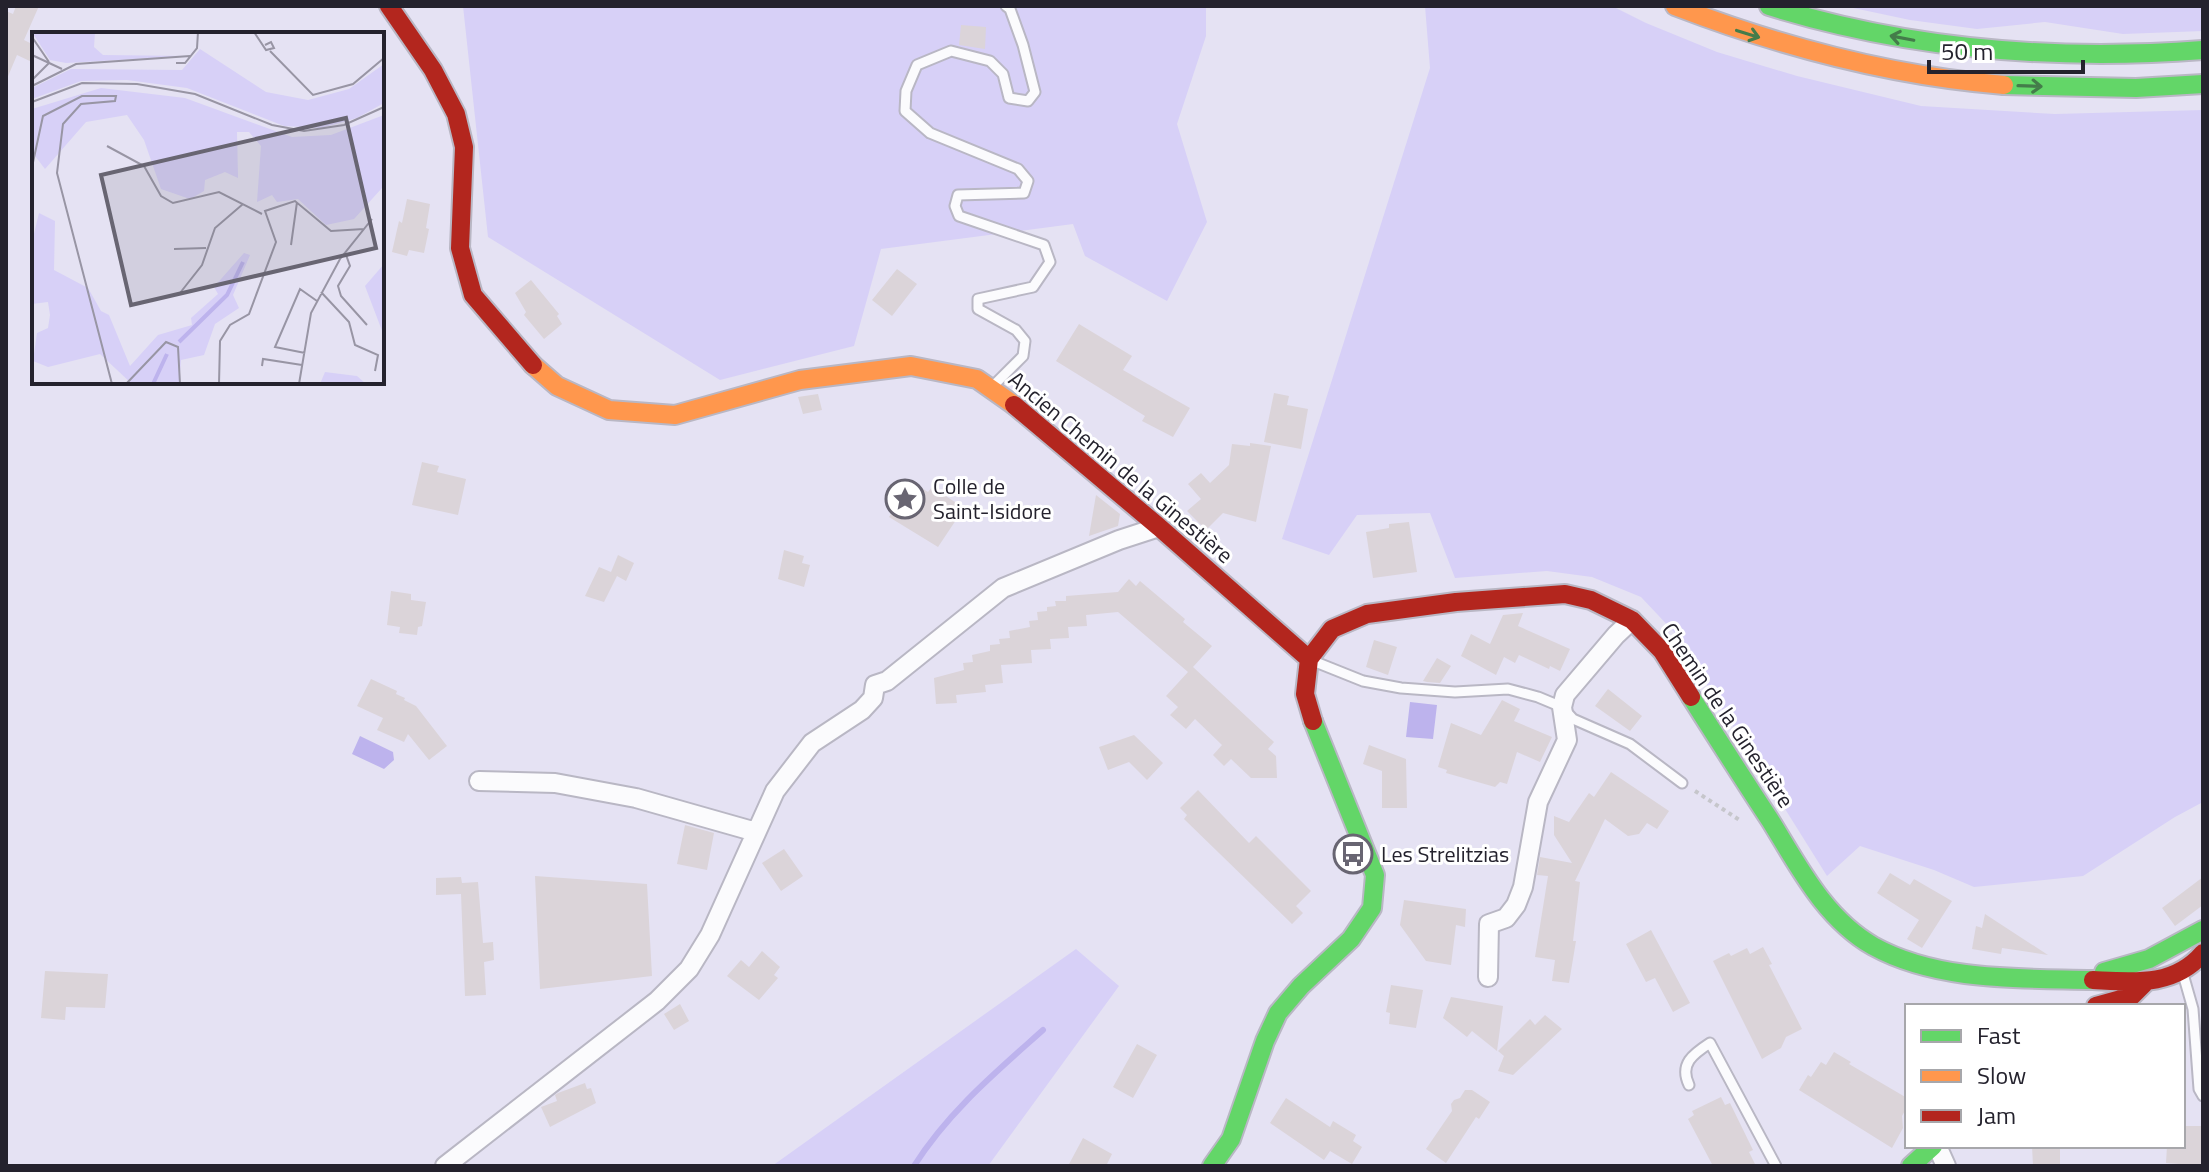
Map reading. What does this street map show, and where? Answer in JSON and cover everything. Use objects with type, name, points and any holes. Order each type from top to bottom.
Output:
[{"type":"main road","name":"Ancien Chemin de la Ginestière","points":[[389,6],[433,70],[456,114],[464,147],[460,248],[473,295],[522,355],[557,386],[609,410],[675,415],[800,380],[911,366],[977,379],[1025,413],[1309,659]]},
{"type":"main road","points":[[1675,6],[1735,30],[1796,49],[1928,78],[1995,85],[2086,88],[2203,84]]},
{"type":"main road","points":[[1769,6],[1903,39],[1953,46],[2086,54],[2203,50]]},
{"type":"main road","name":"Chemin de la Ginestière","points":[[1309,659],[1332,629],[1367,614],[1456,602],[1565,594],[1591,600],[1632,620],[1662,651],[1821,901],[1838,921],[1858,937],[1882,950],[1916,962],[1991,977],[2030,980],[2115,975],[2146,982],[2182,972],[2203,953]]},
{"type":"main road","points":[[1212,1166],[1231,1139],[1278,1013],[1301,986],[1351,939],[1372,908],[1375,875],[1313,722],[1305,694],[1309,659]]},
{"type":"main road","name":"Chemin de la Ginestière","points":[[2115,975],[2203,930]]},
{"type":"main road","points":[[2097,1004],[2111,991],[2115,975]]},
{"type":"main road","points":[[2102,1004],[2132,996],[2146,982]]},
{"type":"main road","points":[[1911,1166],[1933,1148]]},
{"type":"street","points":[[445,1166],[657,1001],[689,969],[710,935],[775,791],[812,743],[862,710],[873,698],[875,685],[887,681],[1003,588],[1119,540],[1159,527]]},
{"type":"street","points":[[1488,977],[1489,924],[1506,918],[1516,905],[1523,887],[1538,802],[1567,740],[1562,707],[1565,695],[1575,680],[1632,620]]},
{"type":"street","points":[[479,781],[555,783],[636,798],[756,832]]},
{"type":"street","points":[[1936,1148],[1946,1166]]},
{"type":"lane","points":[[991,388],[1023,356],[1025,341],[1016,330],[978,309],[978,299],[1033,287],[1050,262],[1044,245],[959,216],[955,206],[958,195],[1024,193],[1028,181],[1018,169],[930,133],[905,111],[906,91],[917,65],[951,51],[990,61],[1003,74],[1009,98],[1028,101],[1035,92],[1023,45],[1010,9],[1006,6]]},
{"type":"lane","points":[[1309,659],[1363,681],[1401,688],[1455,692],[1508,689],[1562,707],[1573,719],[1630,744],[1682,783]]},
{"type":"lane","points":[[2171,949],[2182,972],[2193,1009],[2199,1089],[2203,1096]]},
{"type":"lane","points":[[1689,1085],[1685,1076],[1686,1064],[1693,1054],[1710,1043],[1776,1166]]},
{"type":"path","points":[[1682,783],[1744,822]]},
{"type":"shaded area","points":[[463,6],[1206,6],[1206,36],[1177,124],[1207,222],[1167,301],[1085,256],[1073,224],[881,249],[854,346],[720,380],[488,237]]},
{"type":"shaded area","points":[[1425,6],[1612,6],[1717,52],[1797,76],[1921,106],[2055,114],[2203,110],[2203,802],[2083,876],[1974,887],[1934,870],[1860,846],[1827,876],[1674,632],[1641,597],[1592,577],[1547,571],[1455,578],[1430,513],[1357,515],[1329,555],[1282,539],[1430,68]]},
{"type":"shaded area","points":[[1844,6],[2203,6],[2203,31],[2123,34],[2045,22],[1977,29],[1910,20]]},
{"type":"shaded area","points":[[1410,702],[1437,705],[1433,739],[1406,737]]},
{"type":"shaded area","points":[[360,736],[393,752],[394,760],[384,769],[352,754]]},
{"type":"shaded area","points":[[1076,949],[1119,986],[988,1166],[772,1166]]},
{"type":"building","points":[[16,6],[39,6],[24,40],[32,44],[32,62],[17,55],[6,81],[6,11],[13,14]]},
{"type":"building","points":[[961,25],[986,27],[985,49],[959,45]]},
{"type":"building","points":[[407,199],[430,204],[424,253],[409,250],[407,256],[392,252]]},
{"type":"building","points":[[897,269],[917,284],[892,316],[872,300]]},
{"type":"building","points":[[531,280],[559,314],[557,316],[562,324],[544,339],[524,315],[526,312],[515,293]]},
{"type":"building","points":[[1079,324],[1132,356],[1123,370],[1190,408],[1173,437],[1142,421],[1145,416],[1056,361]]},
{"type":"building","points":[[1274,393],[1289,396],[1287,405],[1308,409],[1301,449],[1264,442]]},
{"type":"building","points":[[818,394],[822,410],[803,414],[798,397]]},
{"type":"building","points":[[1250,443],[1271,446],[1256,522],[1223,513],[1206,530],[1187,511],[1201,499],[1188,484],[1201,473],[1210,483],[1229,465],[1232,444],[1250,446]]},
{"type":"building","points":[[422,462],[439,466],[437,472],[466,479],[458,515],[412,505]]},
{"type":"building","points":[[912,482],[928,492],[932,487],[964,508],[938,547],[889,517]]},
{"type":"building","points":[[1096,495],[1120,514],[1118,526],[1089,536]]},
{"type":"building","points":[[1409,522],[1417,572],[1373,578],[1366,532],[1389,528],[1389,524]]},
{"type":"building","points":[[784,550],[804,556],[802,563],[810,565],[804,587],[778,579]]},
{"type":"building","points":[[618,555],[634,563],[626,581],[617,576],[604,602],[585,596],[599,567],[611,572]]},
{"type":"building","points":[[1129,579],[1136,586],[1140,581],[1212,646],[1193,667],[1274,742],[1268,749],[1276,756],[1277,778],[1251,778],[1231,759],[1224,766],[1213,755],[1222,745],[1195,719],[1186,729],[1170,715],[1178,707],[1166,696],[1188,672],[1118,612],[1086,615],[1087,626],[1068,627],[1069,638],[1050,639],[1051,649],[1031,650],[1032,663],[1001,665],[1003,683],[985,685],[986,692],[956,695],[957,703],[936,704],[934,678],[964,670],[963,663],[973,662],[972,655],[990,651],[990,645],[1000,644],[999,639],[1010,638],[1009,631],[1030,627],[1029,621],[1038,620],[1037,612],[1056,606],[1055,601],[1066,601],[1066,596],[1118,592]]},
{"type":"building","points":[[391,591],[411,594],[411,600],[426,602],[422,626],[418,627],[417,635],[399,633],[400,627],[387,625]]},
{"type":"building","points":[[1523,613],[1518,626],[1570,649],[1560,671],[1519,655],[1515,663],[1504,657],[1496,675],[1461,656],[1471,634],[1490,644],[1503,615]]},
{"type":"building","points":[[1374,640],[1397,647],[1388,675],[1366,667]]},
{"type":"building","points":[[1437,658],[1451,666],[1440,683],[1423,681]]},
{"type":"building","points":[[371,679],[397,691],[396,694],[416,706],[447,746],[429,760],[408,734],[404,742],[377,730],[383,718],[357,706]]},
{"type":"building","points":[[1608,689],[1642,716],[1630,731],[1595,706]]},
{"type":"building","points":[[1502,700],[1520,709],[1514,721],[1552,737],[1540,762],[1517,752],[1507,784],[1500,782],[1495,787],[1446,773],[1447,770],[1438,767],[1451,723],[1481,735]]},
{"type":"building","points":[[1134,735],[1163,763],[1147,780],[1129,762],[1108,770],[1099,747]]},
{"type":"building","points":[[1369,745],[1406,759],[1407,808],[1382,808],[1382,771],[1363,764]]},
{"type":"building","points":[[1611,772],[1669,811],[1657,829],[1647,823],[1639,834],[1628,836],[1605,819],[1575,881],[1580,882],[1573,941],[1576,941],[1569,983],[1552,981],[1555,960],[1535,957],[1548,876],[1537,875],[1540,857],[1572,863],[1554,835],[1554,816],[1569,822],[1589,793],[1594,797]]},
{"type":"building","points":[[1198,790],[1249,843],[1256,836],[1311,891],[1296,906],[1303,913],[1292,924],[1184,819],[1187,815],[1180,808]]},
{"type":"building","points":[[685,825],[714,833],[707,870],[677,864]]},
{"type":"building","points":[[784,849],[803,876],[781,891],[762,863]]},
{"type":"building","points":[[1890,873],[1910,885],[1914,879],[1952,901],[1922,948],[1907,939],[1919,920],[1877,893]]},
{"type":"building","points":[[535,876],[647,884],[652,976],[540,989]]},
{"type":"building","points":[[461,877],[462,883],[478,882],[483,943],[493,942],[494,960],[484,962],[486,995],[465,996],[461,894],[436,895],[436,878]]},
{"type":"building","points":[[2203,877],[2203,905],[2175,926],[2162,908]]},
{"type":"building","points":[[1404,900],[1466,909],[1465,927],[1456,925],[1451,965],[1426,961],[1400,925]]},
{"type":"building","points":[[1985,914],[2048,955],[2002,948],[2001,954],[1972,949],[1976,926],[1982,928]]},
{"type":"building","points":[[1651,930],[1690,1003],[1673,1012],[1655,978],[1646,982],[1626,944]]},
{"type":"building","points":[[1763,947],[1802,1029],[1786,1037],[1781,1048],[1762,1059],[1713,961],[1729,953],[1731,956],[1747,948],[1750,954]]},
{"type":"building","points":[[762,951],[780,967],[774,975],[778,978],[759,1000],[727,976],[741,960],[749,967]]},
{"type":"building","points":[[45,971],[108,974],[105,1008],[66,1007],[65,1020],[41,1018]]},
{"type":"building","points":[[1391,985],[1423,990],[1416,1028],[1389,1024],[1390,1013],[1386,1012]]},
{"type":"building","points":[[1451,997],[1503,1006],[1497,1051],[1472,1031],[1467,1037],[1443,1018]]},
{"type":"building","points":[[680,1004],[689,1021],[674,1030],[664,1014]]},
{"type":"building","points":[[1545,1015],[1562,1029],[1513,1075],[1498,1071],[1504,1056],[1498,1051],[1530,1019],[1535,1025]]},
{"type":"building","points":[[1137,1044],[1157,1055],[1133,1098],[1113,1087]]},
{"type":"building","points":[[1834,1052],[1905,1097],[1903,1128],[1892,1148],[1799,1090],[1821,1062],[1826,1065]]},
{"type":"building","points":[[585,1083],[587,1089],[591,1088],[596,1103],[550,1127],[541,1107],[557,1101],[555,1095],[558,1093]]},
{"type":"building","points":[[1465,1090],[1472,1090],[1490,1102],[1479,1119],[1476,1117],[1446,1163],[1426,1149],[1452,1111],[1451,1104]]},
{"type":"building","points":[[1721,1097],[1725,1105],[1730,1103],[1753,1150],[1749,1152],[1756,1166],[1713,1166],[1688,1119],[1694,1115],[1692,1111]]},
{"type":"building","points":[[1286,1098],[1330,1127],[1333,1121],[1356,1135],[1353,1141],[1362,1147],[1352,1164],[1330,1151],[1324,1160],[1270,1123]]},
{"type":"building","points":[[2185,1126],[2203,1126],[2203,1166],[2166,1163],[2167,1148],[2185,1148]]},
{"type":"building","points":[[1083,1138],[1112,1154],[1106,1166],[1068,1166]]},
{"type":"building","points":[[2032,1148],[2060,1148],[2060,1166],[2033,1166]]},
{"type":"waterway","points":[[914,1166],[957,1110],[1043,1030]]},
{"type":"traffic: fast","points":[[1769,6],[1876,33],[1984,49],[2093,54],[2203,50]]},
{"type":"traffic: fast","points":[[2004,85],[2136,88],[2203,84]]},
{"type":"traffic: fast","points":[[1691,697],[1826,906],[1873,946],[1898,958],[1952,972],[2009,978],[2093,980]]},
{"type":"traffic: fast","points":[[1212,1166],[1231,1139],[1278,1013],[1301,986],[1351,939],[1372,908],[1375,875],[1313,721]]},
{"type":"traffic: fast","points":[[2104,972],[2149,959],[2203,930]]},
{"type":"traffic: fast","points":[[1911,1166],[1931,1148]]},
{"type":"traffic: slow","points":[[1675,6],[1837,58],[1920,75],[2004,85]]},
{"type":"traffic: slow","points":[[533,365],[557,386],[609,410],[675,415],[800,380],[911,366],[977,379],[1014,405]]},
{"type":"traffic: jam","points":[[389,6],[433,70],[456,114],[464,147],[460,248],[473,295],[533,365]]},
{"type":"traffic: jam","points":[[1014,405],[1309,659]]},
{"type":"traffic: jam","points":[[1313,721],[1305,694],[1309,659],[1332,629],[1367,614],[1456,602],[1565,594],[1591,600],[1632,620],[1662,651],[1691,697]]},
{"type":"traffic: jam","points":[[2093,980],[2138,981],[2166,977],[2192,964],[2203,953]]},
{"type":"traffic: jam","points":[[2103,1004],[2132,996],[2146,982]]},
{"type":"place","name":"Colle de Saint-Isidore","points":[[905,499]]},
{"type":"place","name":"Les Strelitzias","points":[[1353,854]]}]
